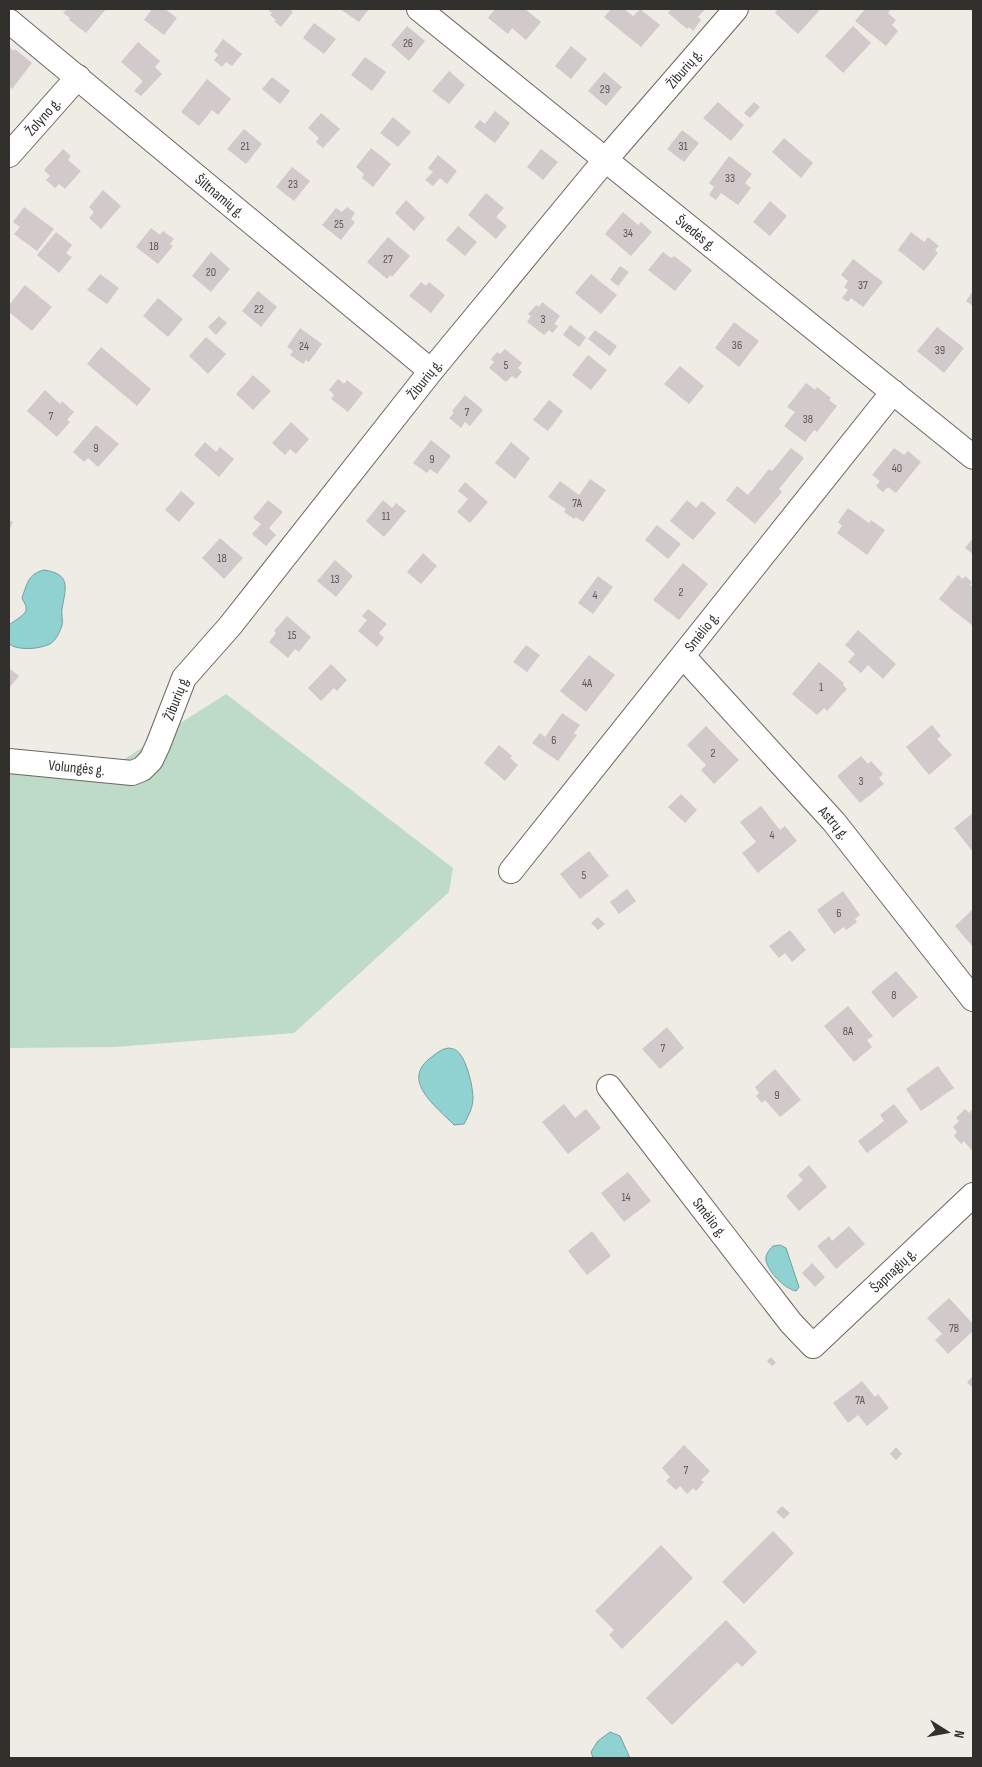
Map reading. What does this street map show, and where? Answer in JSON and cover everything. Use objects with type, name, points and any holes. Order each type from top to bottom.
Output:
[{"type":"street","name":"Švedės g.","points":[[419,9],[973,457]]},
{"type":"street","name":"Žiburių g.","points":[[142,769],[150,760],[158,745],[184,678],[230,626],[431,371],[606,159],[736,9]]},
{"type":"street","name":"Šiltnamių g.","points":[[9,21],[431,371]]},
{"type":"street","name":"Žolyno g.","points":[[9,155],[78,77]]},
{"type":"street","name":"Smėlio g.","points":[[510,871],[892,392]]},
{"type":"street","name":"Astrų g.","points":[[683,656],[834,822],[973,999]]},
{"type":"street","name":"Volungės g.","points":[[9,761],[132,773],[142,769]]},
{"type":"street","name":"Smėlio g.","points":[[609,1087],[791,1323],[813,1346]]},
{"type":"street","name":"Šapnagių g.","points":[[813,1346],[973,1195]]},
{"type":"green space","points":[[226,694],[453,868],[449,892],[294,1033],[115,1047],[9,1048],[9,749],[123,760]]},
{"type":"water","points":[[44,570],[59,575],[65,583],[60,630],[54,641],[46,646],[18,648],[9,644],[9,625],[26,611],[22,598],[29,580],[35,574]]},
{"type":"water","points":[[449,1048],[457,1051],[462,1057],[471,1081],[473,1101],[464,1124],[454,1125],[432,1103],[420,1086],[421,1068],[438,1052]]},
{"type":"water","points":[[780,1245],[786,1248],[799,1287],[796,1291],[773,1275],[767,1265],[766,1258],[768,1253],[773,1246]]},
{"type":"water","points":[[610,1732],[620,1736],[630,1758],[593,1758],[591,1752],[598,1741]]},
{"type":"building","points":[[67,9],[106,9],[86,33],[63,13]]},
{"type":"building","points":[[152,9],[165,9],[177,18],[164,35],[144,20]]},
{"type":"building","points":[[267,9],[289,9],[293,12],[281,27],[274,21],[276,20],[270,15],[272,13]]},
{"type":"building","points":[[340,9],[369,9],[359,22]]},
{"type":"building","points":[[495,9],[525,9],[541,22],[526,40],[512,28],[508,34],[488,18]]},
{"type":"building","points":[[611,9],[624,9],[633,16],[640,9],[660,25],[641,47],[604,17]]},
{"type":"building","points":[[671,9],[705,9],[698,17],[701,20],[693,31],[689,27],[687,29],[668,13]]},
{"type":"building","points":[[778,9],[817,9],[819,11],[798,34],[775,13]]},
{"type":"building","points":[[865,9],[891,9],[888,13],[896,20],[892,25],[898,31],[886,46],[855,21]]},
{"type":"building","points":[[314,23],[336,39],[324,54],[303,38]]},
{"type":"building","points":[[407,26],[425,41],[409,61],[391,45]]},
{"type":"building","points":[[853,26],[871,43],[843,73],[825,56]]},
{"type":"building","points":[[223,39],[242,54],[232,66],[226,62],[222,67],[214,60],[218,55],[214,51]]},
{"type":"building","points":[[138,42],[160,61],[155,67],[162,74],[141,96],[134,91],[143,81],[121,62]]},
{"type":"building","points":[[571,46],[587,59],[571,79],[555,66]]},
{"type":"building","points":[[9,47],[14,51],[15,49],[32,63],[12,89],[9,86]]},
{"type":"building","points":[[365,57],[386,72],[372,91],[351,75]]},
{"type":"building","points":[[449,71],[465,85],[449,104],[432,91]]},
{"type":"building","points":[[604,72],[622,87],[606,106],[588,91]]},
{"type":"building","points":[[272,77],[290,91],[280,104],[262,89]]},
{"type":"building","points":[[207,79],[231,99],[218,115],[212,110],[199,126],[181,112]]},
{"type":"building","points":[[718,102],[744,125],[731,141],[703,118]]},
{"type":"building","points":[[754,102],[760,107],[750,118],[744,113]]},
{"type":"building","points":[[495,111],[510,123],[495,143],[474,127],[480,120],[485,124]]},
{"type":"building","points":[[321,113],[340,129],[323,148],[316,142],[319,138],[308,128]]},
{"type":"building","points":[[393,117],[411,132],[398,147],[380,133]]},
{"type":"building","points":[[244,129],[262,144],[246,164],[227,149]]},
{"type":"building","points":[[682,130],[699,143],[684,162],[667,149]]},
{"type":"building","points":[[784,138],[813,163],[801,178],[772,152]]},
{"type":"building","points":[[371,148],[391,164],[373,187],[362,178],[364,174],[356,167]]},
{"type":"building","points":[[63,149],[71,156],[68,160],[81,171],[65,189],[59,184],[55,188],[46,180],[50,176],[44,170]]},
{"type":"building","points":[[541,149],[558,162],[543,180],[527,167]]},
{"type":"building","points":[[438,155],[457,171],[447,184],[440,178],[433,186],[425,180],[433,172],[428,168]]},
{"type":"building","points":[[729,156],[752,174],[745,183],[751,188],[738,205],[721,193],[716,200],[709,195],[714,187],[709,183]]},
{"type":"building","points":[[292,167],[310,181],[294,201],[276,187]]},
{"type":"building","points":[[103,190],[121,206],[101,229],[89,218],[94,212],[89,207]]},
{"type":"building","points":[[486,193],[504,208],[496,217],[507,226],[496,239],[468,215]]},
{"type":"building","points":[[406,200],[425,218],[414,231],[395,213]]},
{"type":"building","points":[[770,201],[787,216],[770,236],[753,222]]},
{"type":"building","points":[[24,207],[54,229],[37,251],[14,234],[20,227],[13,222]]},
{"type":"building","points":[[347,207],[355,213],[351,219],[355,222],[341,240],[322,225],[336,208],[342,212]]},
{"type":"building","points":[[623,212],[638,225],[641,222],[652,232],[631,256],[605,234]]},
{"type":"building","points":[[458,226],[477,242],[465,256],[446,240]]},
{"type":"building","points":[[151,228],[160,235],[163,231],[174,239],[170,244],[173,246],[158,264],[136,247]]},
{"type":"building","points":[[56,232],[72,245],[66,253],[72,257],[59,273],[37,255]]},
{"type":"building","points":[[911,232],[924,242],[928,237],[939,246],[935,250],[938,253],[924,271],[898,250]]},
{"type":"building","points":[[388,237],[410,256],[392,277],[390,275],[387,279],[367,262]]},
{"type":"building","points":[[211,252],[230,269],[211,292],[192,276]]},
{"type":"building","points":[[663,252],[671,258],[674,256],[692,270],[675,291],[648,270]]},
{"type":"building","points":[[853,259],[883,282],[863,307],[851,298],[848,302],[842,298],[848,290],[844,287],[848,281],[841,275]]},
{"type":"building","points":[[620,266],[629,272],[618,286],[610,280]]},
{"type":"building","points":[[100,274],[119,288],[107,304],[87,290]]},
{"type":"building","points":[[591,274],[617,295],[601,314],[575,293]]},
{"type":"building","points":[[421,282],[426,286],[429,282],[445,295],[431,313],[409,296]]},
{"type":"building","points":[[25,285],[52,307],[32,331],[9,312],[9,305]]},
{"type":"building","points":[[258,291],[277,307],[261,327],[242,311]]},
{"type":"building","points":[[973,291],[973,306],[966,301]]},
{"type":"building","points":[[158,298],[183,319],[168,337],[143,316]]},
{"type":"building","points":[[542,302],[560,316],[554,324],[558,326],[553,333],[549,330],[544,335],[527,322],[531,316],[528,314],[536,305],[539,307]]},
{"type":"building","points":[[219,316],[227,323],[216,335],[208,327]]},
{"type":"building","points":[[734,322],[759,341],[739,367],[715,348]]},
{"type":"building","points":[[570,325],[586,337],[579,347],[563,335]]},
{"type":"building","points":[[937,327],[964,348],[944,373],[917,351]]},
{"type":"building","points":[[300,328],[322,344],[309,362],[306,360],[303,364],[290,355],[293,351],[287,347]]},
{"type":"building","points":[[595,330],[617,346],[610,356],[588,339]]},
{"type":"building","points":[[206,337],[226,354],[208,374],[189,356]]},
{"type":"building","points":[[101,347],[151,389],[137,406],[87,364]]},
{"type":"building","points":[[505,349],[522,363],[518,368],[522,372],[516,379],[512,376],[506,382],[489,368],[494,362],[491,359],[497,352],[500,354]]},
{"type":"building","points":[[588,355],[607,370],[591,390],[572,375]]},
{"type":"building","points":[[680,366],[704,386],[689,404],[664,384]]},
{"type":"building","points":[[253,375],[271,391],[253,410],[236,394]]},
{"type":"building","points":[[338,379],[344,384],[347,380],[363,393],[348,412],[331,399],[334,395],[329,390]]},
{"type":"building","points":[[806,383],[815,390],[817,387],[831,398],[829,400],[837,406],[817,432],[814,430],[805,442],[784,426],[795,412],[787,407]]},
{"type":"building","points":[[45,390],[60,404],[62,401],[74,412],[67,420],[70,422],[57,437],[27,411]]},
{"type":"building","points":[[465,395],[483,410],[470,426],[465,422],[461,428],[449,418],[454,413],[452,411]]},
{"type":"building","points":[[549,400],[563,411],[548,431],[533,420]]},
{"type":"building","points":[[291,422],[309,439],[296,454],[290,449],[285,455],[272,443]]},
{"type":"building","points":[[96,425],[119,444],[98,467],[88,458],[84,462],[73,452]]},
{"type":"building","points":[[431,440],[451,456],[437,474],[430,469],[427,473],[413,463]]},
{"type":"building","points":[[205,442],[216,452],[220,447],[234,459],[219,477],[194,455]]},
{"type":"building","points":[[511,442],[530,458],[515,479],[495,463]]},
{"type":"building","points":[[791,448],[804,458],[779,489],[782,492],[755,524],[726,500],[737,486],[748,495],[769,469],[772,471]]},
{"type":"building","points":[[894,448],[904,455],[908,451],[921,462],[896,493],[888,487],[883,492],[876,486],[880,481],[872,475]]},
{"type":"building","points":[[590,479],[606,490],[583,522],[576,517],[574,519],[564,512],[566,509],[548,497],[560,481],[579,495]]},
{"type":"building","points":[[465,482],[488,502],[470,523],[457,512],[468,499],[458,491]]},
{"type":"building","points":[[181,491],[195,503],[179,522],[165,510]]},
{"type":"building","points":[[268,500],[283,512],[269,528],[276,535],[266,546],[252,534],[261,524],[253,518]]},
{"type":"building","points":[[383,500],[392,508],[396,503],[406,511],[384,537],[366,521]]},
{"type":"building","points":[[687,500],[696,508],[702,501],[716,513],[693,540],[670,521]]},
{"type":"building","points":[[848,508],[869,523],[871,520],[885,530],[867,555],[837,533],[842,526],[838,522]]},
{"type":"building","points":[[9,520],[13,522],[9,530]]},
{"type":"building","points":[[657,525],[681,544],[668,559],[645,540]]},
{"type":"building","points":[[220,538],[243,558],[224,579],[202,558]]},
{"type":"building","points":[[973,538],[973,554],[965,548]]},
{"type":"building","points":[[423,553],[437,566],[421,584],[407,572]]},
{"type":"building","points":[[335,560],[353,576],[336,597],[317,581]]},
{"type":"building","points":[[683,563],[708,584],[679,620],[653,600]]},
{"type":"building","points":[[958,575],[963,579],[965,576],[972,582],[970,585],[973,587],[973,626],[939,599]]},
{"type":"building","points":[[598,576],[613,587],[593,614],[578,603]]},
{"type":"building","points":[[368,609],[387,624],[379,633],[384,638],[377,647],[358,631],[367,620],[362,616]]},
{"type":"building","points":[[287,616],[311,637],[299,652],[295,649],[288,658],[269,642],[276,633],[274,631]]},
{"type":"building","points":[[858,630],[896,664],[883,679],[868,665],[861,673],[848,662],[855,654],[845,645]]},
{"type":"building","points":[[526,645],[540,655],[527,672],[513,662]]},
{"type":"building","points":[[589,655],[615,675],[586,712],[560,691]]},
{"type":"building","points":[[819,662],[844,683],[843,685],[847,689],[827,711],[824,708],[817,715],[792,694]]},
{"type":"building","points":[[331,664],[347,680],[337,691],[334,688],[321,701],[308,688]]},
{"type":"building","points":[[9,668],[19,676],[9,688]]},
{"type":"building","points":[[562,713],[580,725],[574,733],[577,735],[558,761],[532,743],[540,733],[545,737]]},
{"type":"building","points":[[932,725],[941,736],[937,739],[952,755],[929,775],[906,747]]},
{"type":"building","points":[[706,726],[739,760],[714,784],[701,770],[706,765],[687,745]]},
{"type":"building","points":[[499,745],[512,756],[510,758],[518,765],[505,781],[484,763]]},
{"type":"building","points":[[861,756],[868,764],[871,761],[883,774],[879,778],[884,784],[860,803],[837,776]]},
{"type":"building","points":[[681,794],[697,810],[685,823],[668,807]]},
{"type":"building","points":[[761,806],[780,830],[785,826],[797,841],[758,873],[742,853],[756,842],[740,822]]},
{"type":"building","points":[[973,813],[973,852],[954,828]]},
{"type":"building","points":[[589,851],[609,876],[580,899],[560,874]]},
{"type":"building","points":[[627,889],[636,901],[619,914],[610,902]]},
{"type":"building","points":[[843,891],[860,915],[855,919],[857,922],[846,930],[844,927],[834,934],[817,910]]},
{"type":"building","points":[[973,909],[973,947],[955,926]]},
{"type":"building","points":[[598,917],[605,924],[598,930],[591,923]]},
{"type":"building","points":[[790,930],[806,950],[792,962],[785,953],[779,958],[769,946]]},
{"type":"building","points":[[896,971],[918,997],[893,1018],[871,992]]},
{"type":"building","points":[[848,1006],[873,1036],[867,1040],[872,1047],[854,1062],[824,1026]]},
{"type":"building","points":[[667,1027],[684,1048],[660,1069],[642,1049]]},
{"type":"building","points":[[938,1066],[954,1088],[921,1111],[906,1089]]},
{"type":"building","points":[[775,1069],[801,1100],[780,1117],[765,1100],[762,1103],[756,1096],[759,1093],[755,1087]]},
{"type":"building","points":[[564,1104],[575,1118],[586,1109],[601,1128],[568,1154],[542,1122]]},
{"type":"building","points":[[894,1104],[908,1122],[867,1153],[858,1141],[884,1121],[880,1115]]},
{"type":"building","points":[[965,1109],[969,1113],[973,1109],[973,1152],[964,1141],[961,1144],[954,1136],[957,1132],[953,1127],[959,1121],[956,1118]]},
{"type":"building","points":[[809,1165],[827,1187],[799,1211],[786,1196],[803,1180],[798,1175]]},
{"type":"building","points":[[628,1172],[651,1201],[624,1222],[601,1193]]},
{"type":"building","points":[[849,1226],[865,1244],[836,1269],[817,1246],[829,1236],[832,1241]]},
{"type":"building","points":[[592,1231],[611,1256],[587,1275],[568,1251]]},
{"type":"building","points":[[812,1263],[825,1277],[815,1287],[802,1273]]},
{"type":"building","points":[[949,1298],[973,1324],[973,1331],[948,1354],[935,1340],[942,1334],[927,1318]]},
{"type":"building","points":[[771,1357],[776,1363],[772,1366],[767,1361]]},
{"type":"building","points":[[973,1376],[973,1388],[967,1382]]},
{"type":"building","points":[[862,1381],[875,1397],[878,1394],[889,1408],[867,1426],[858,1415],[848,1423],[833,1403]]},
{"type":"building","points":[[684,1445],[710,1471],[701,1480],[704,1482],[696,1491],[693,1488],[687,1494],[680,1486],[676,1490],[666,1481],[670,1477],[662,1468]]},
{"type":"building","points":[[896,1447],[902,1454],[896,1460],[890,1454]]},
{"type":"building","points":[[782,1506],[790,1513],[784,1519],[776,1512]]},
{"type":"building","points":[[773,1531],[794,1553],[744,1604],[722,1582]]},
{"type":"building","points":[[661,1545],[693,1578],[622,1649],[609,1635],[614,1630],[595,1611]]},
{"type":"building","points":[[726,1620],[757,1652],[742,1667],[737,1662],[672,1725],[646,1698]]}]
